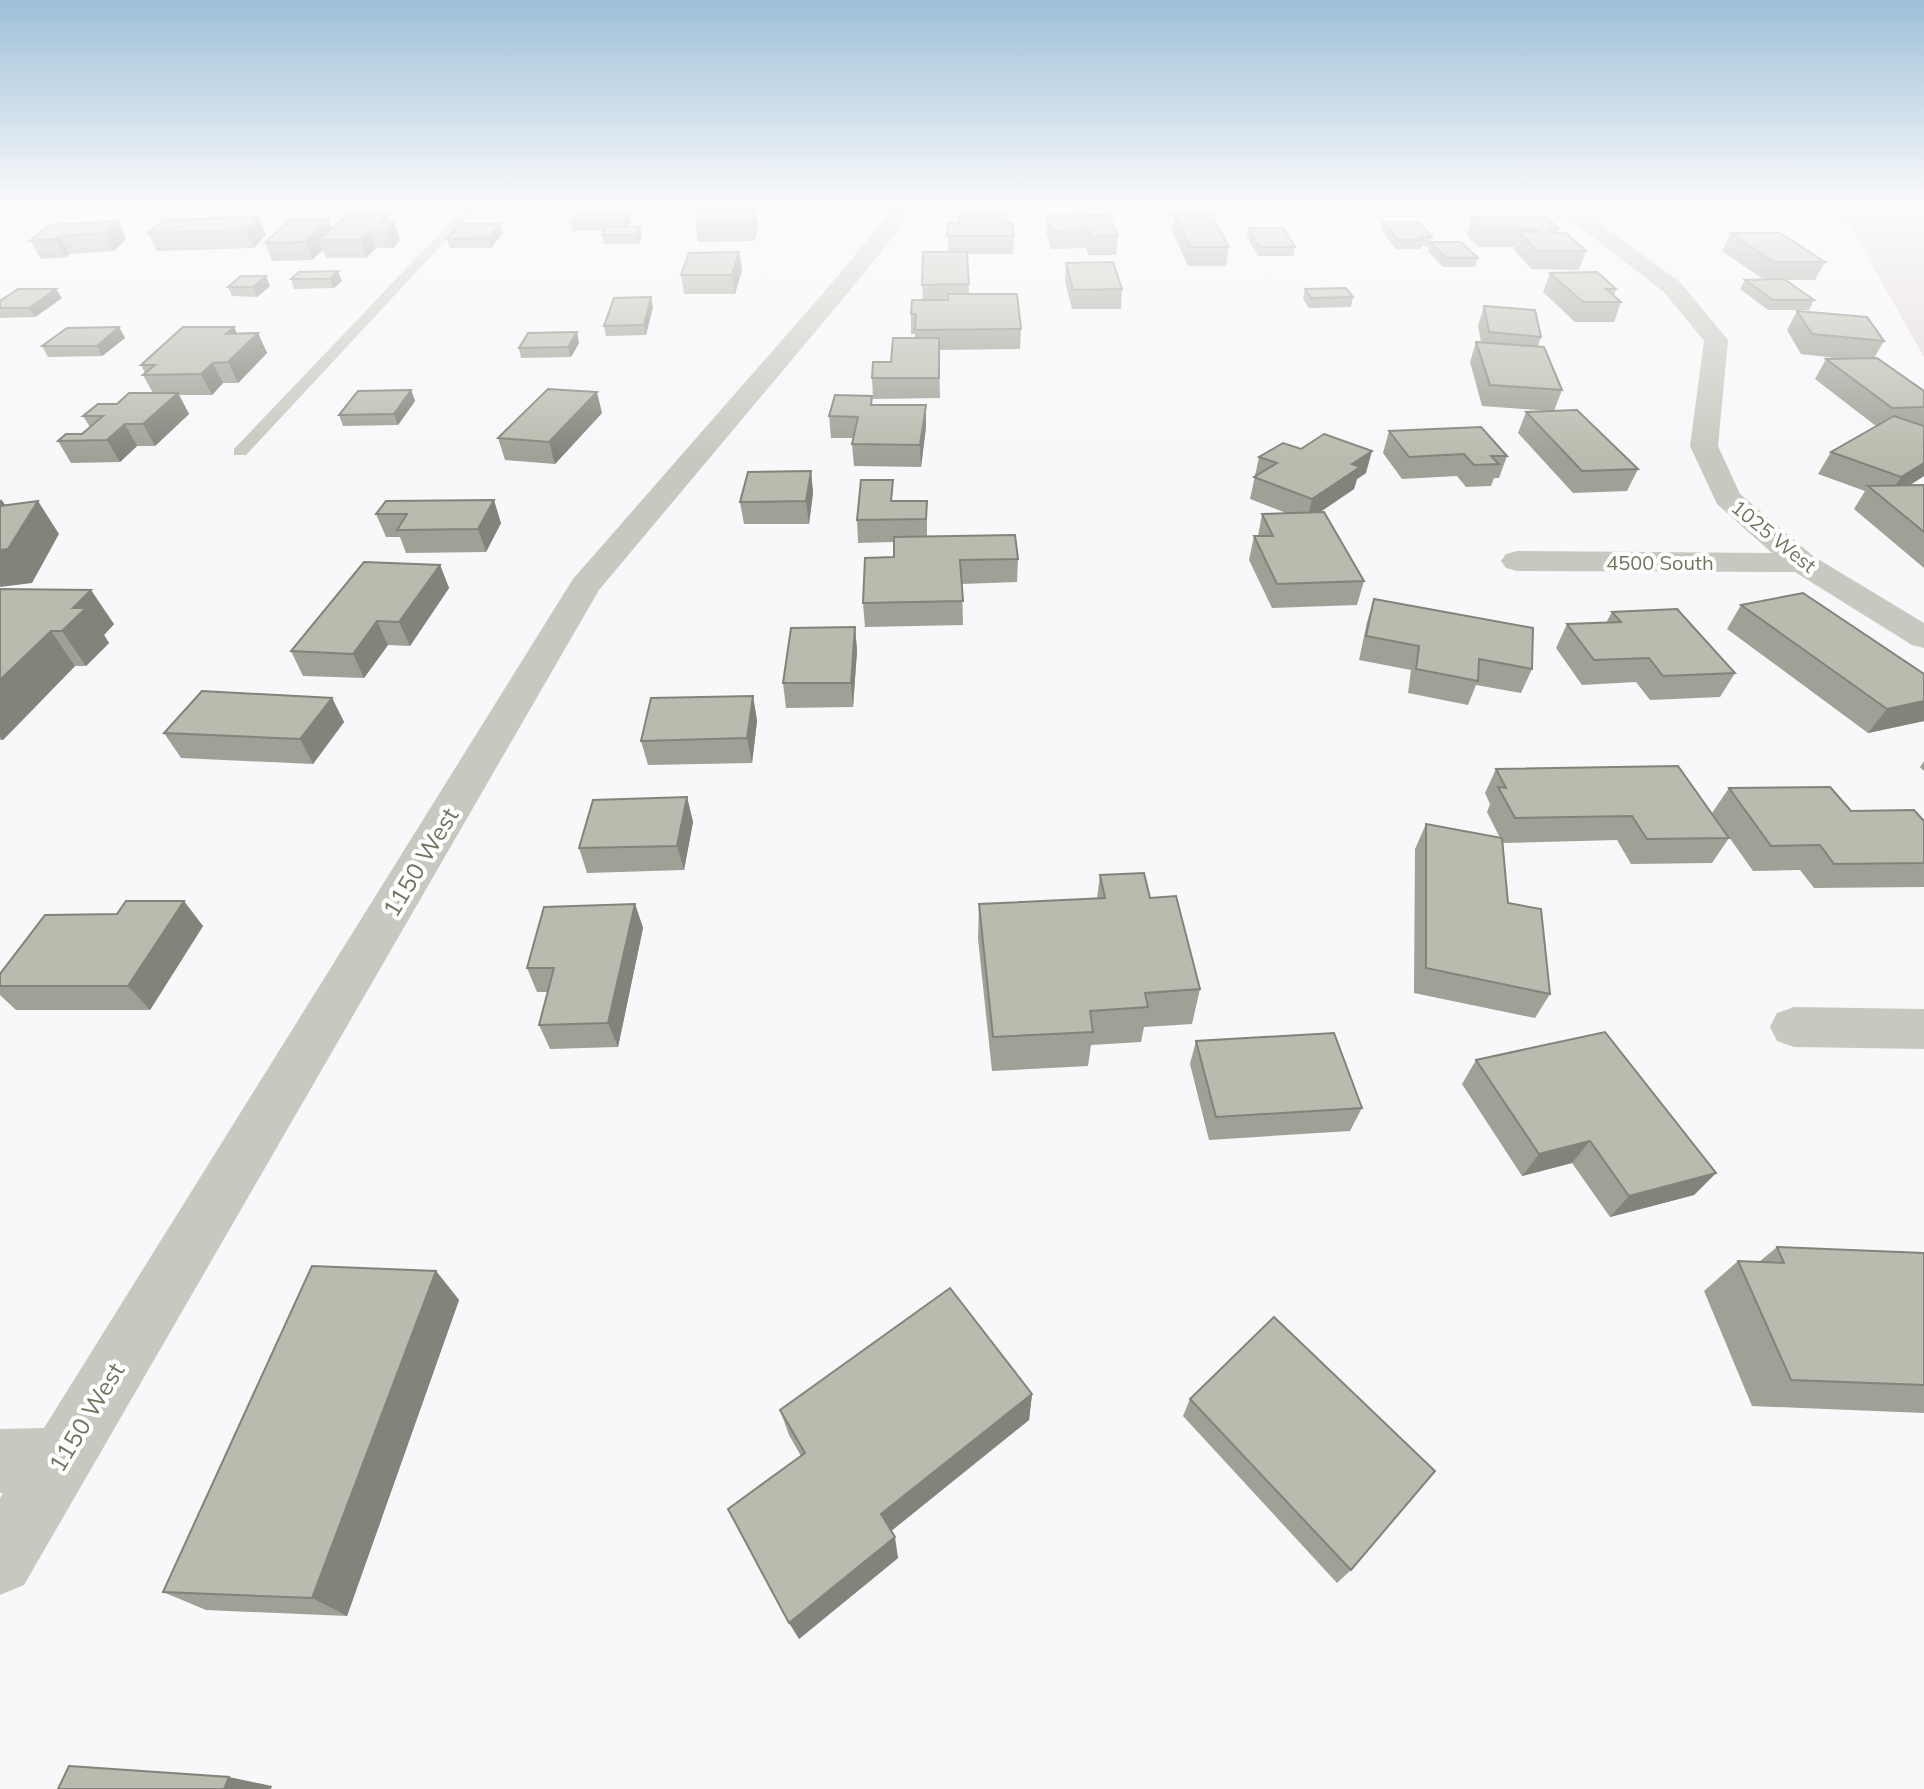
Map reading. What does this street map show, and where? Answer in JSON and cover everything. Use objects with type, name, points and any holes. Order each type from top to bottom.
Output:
[{"type":"street","name":"1150 West","points":[[0,1561],[30,1460],[585,586],[837,291]]},
{"type":"street","name":"1025 West","points":[[1676,291],[1716,340],[1704,446],[1727,498],[1802,563],[1924,638]]},
{"type":"street","name":"4500 South","points":[[1517,561],[1802,563]]},
{"type":"street","points":[[1794,1027],[1924,1029]]},
{"type":"lane","points":[[240,452],[391,291]]},
{"type":"shaded area","points":[[1887,291],[1924,291],[1924,357]]},
{"type":"building","points":[[14,291],[52,291],[29,308],[0,308],[0,301]]},
{"type":"building","points":[[1307,291],[1349,291],[1353,297],[1311,298]]},
{"type":"building","points":[[1571,291],[1609,291],[1621,302],[1583,302]]},
{"type":"building","points":[[1761,291],[1802,291],[1814,300],[1773,300]]},
{"type":"building","points":[[948,294],[1017,294],[1021,329],[915,330],[916,314],[911,314],[912,300],[948,300]]},
{"type":"building","points":[[651,297],[644,325],[604,326],[614,298]]},
{"type":"building","points":[[1484,306],[1535,310],[1541,337],[1489,332]]},
{"type":"building","points":[[1797,311],[1867,317],[1884,341],[1812,334]]},
{"type":"building","points":[[119,327],[97,346],[42,346],[67,328]]},
{"type":"building","points":[[183,327],[234,327],[226,334],[258,333],[228,362],[213,363],[201,374],[143,375],[155,365],[141,365]]},
{"type":"building","points":[[577,332],[568,347],[519,348],[528,333]]},
{"type":"building","points":[[893,338],[939,338],[939,378],[872,378],[873,362],[891,362]]},
{"type":"building","points":[[1476,342],[1544,347],[1562,390],[1490,385]]},
{"type":"building","points":[[1877,358],[1924,391],[1924,407],[1892,408],[1826,359]]},
{"type":"building","points":[[548,389],[597,392],[549,442],[498,438]]},
{"type":"building","points":[[411,390],[394,414],[339,415],[358,391]]},
{"type":"building","points":[[129,393],[178,393],[143,424],[125,424],[107,440],[58,441],[66,434],[82,434],[103,416],[83,416],[98,404],[117,404]]},
{"type":"building","points":[[835,395],[872,396],[871,405],[926,405],[920,445],[852,444],[858,417],[829,416]]},
{"type":"building","points":[[1577,410],[1638,469],[1582,471],[1526,412]]},
{"type":"building","points":[[1894,416],[1924,426],[1924,463],[1901,477],[1831,452]]},
{"type":"building","points":[[1481,427],[1507,456],[1491,456],[1499,464],[1474,465],[1464,454],[1409,457],[1389,431]]},
{"type":"building","points":[[1324,434],[1372,451],[1352,464],[1360,467],[1312,499],[1254,477],[1277,463],[1259,457],[1283,443],[1301,449]]},
{"type":"building","points":[[811,471],[806,501],[740,502],[748,472]]},
{"type":"building","points":[[861,480],[893,480],[891,501],[927,501],[926,519],[857,520]]},
{"type":"building","points":[[1924,485],[1924,532],[1868,486]]},
{"type":"building","points":[[494,500],[478,529],[397,530],[407,514],[376,514],[386,501]]},
{"type":"building","points":[[38,501],[8,549],[0,550],[0,506]]},
{"type":"building","points":[[1324,512],[1364,581],[1277,584],[1254,536],[1273,536],[1262,514]]},
{"type":"building","points":[[1015,535],[1018,559],[960,560],[963,601],[863,603],[865,558],[894,557],[894,537]]},
{"type":"building","points":[[364,562],[440,565],[399,622],[377,621],[353,654],[291,651]]},
{"type":"building","points":[[0,589],[91,590],[73,608],[86,608],[62,631],[51,631],[0,680]]},
{"type":"building","points":[[1803,593],[1924,674],[1924,701],[1887,709],[1741,605]]},
{"type":"building","points":[[1374,599],[1533,628],[1532,669],[1479,659],[1478,681],[1416,669],[1419,646],[1366,636]]},
{"type":"building","points":[[1677,609],[1735,673],[1663,676],[1649,658],[1594,660],[1567,624],[1621,622],[1612,612]]},
{"type":"building","points":[[855,627],[851,683],[783,683],[791,628]]},
{"type":"building","points":[[202,691],[332,698],[300,739],[164,733]]},
{"type":"building","points":[[753,696],[747,738],[641,741],[651,698]]},
{"type":"building","points":[[1678,766],[1729,838],[1647,839],[1632,816],[1515,818],[1498,787],[1506,788],[1496,769]]},
{"type":"building","points":[[1830,787],[1851,811],[1914,810],[1924,821],[1924,863],[1834,864],[1820,845],[1771,846],[1729,788]]},
{"type":"building","points":[[687,797],[677,846],[579,848],[593,800]]},
{"type":"building","points":[[1426,824],[1502,838],[1508,903],[1541,909],[1550,994],[1426,968]]},
{"type":"building","points":[[1144,873],[1150,898],[1176,896],[1200,989],[1145,993],[1148,1007],[1090,1011],[1093,1032],[993,1037],[979,904],[1105,898],[1100,875]]},
{"type":"building","points":[[126,901],[184,901],[128,986],[0,986],[0,974],[45,915],[117,914]]},
{"type":"building","points":[[635,904],[608,1023],[539,1025],[554,968],[527,968],[544,907]]},
{"type":"building","points":[[1605,1032],[1716,1173],[1629,1196],[1590,1141],[1539,1154],[1476,1060]]},
{"type":"building","points":[[1334,1033],[1362,1108],[1216,1117],[1196,1041]]},
{"type":"building","points":[[1777,1247],[1924,1253],[1924,1385],[1791,1380],[1738,1261],[1784,1263]]},
{"type":"building","points":[[312,1266],[436,1271],[312,1598],[163,1592]]},
{"type":"building","points":[[950,1288],[1032,1394],[881,1514],[895,1537],[789,1623],[728,1509],[805,1453],[780,1410]]},
{"type":"building","points":[[1274,1317],[1435,1471],[1351,1570],[1190,1399]]},
{"type":"building","points":[[69,1766],[229,1777],[224,1789],[58,1789]]}]
